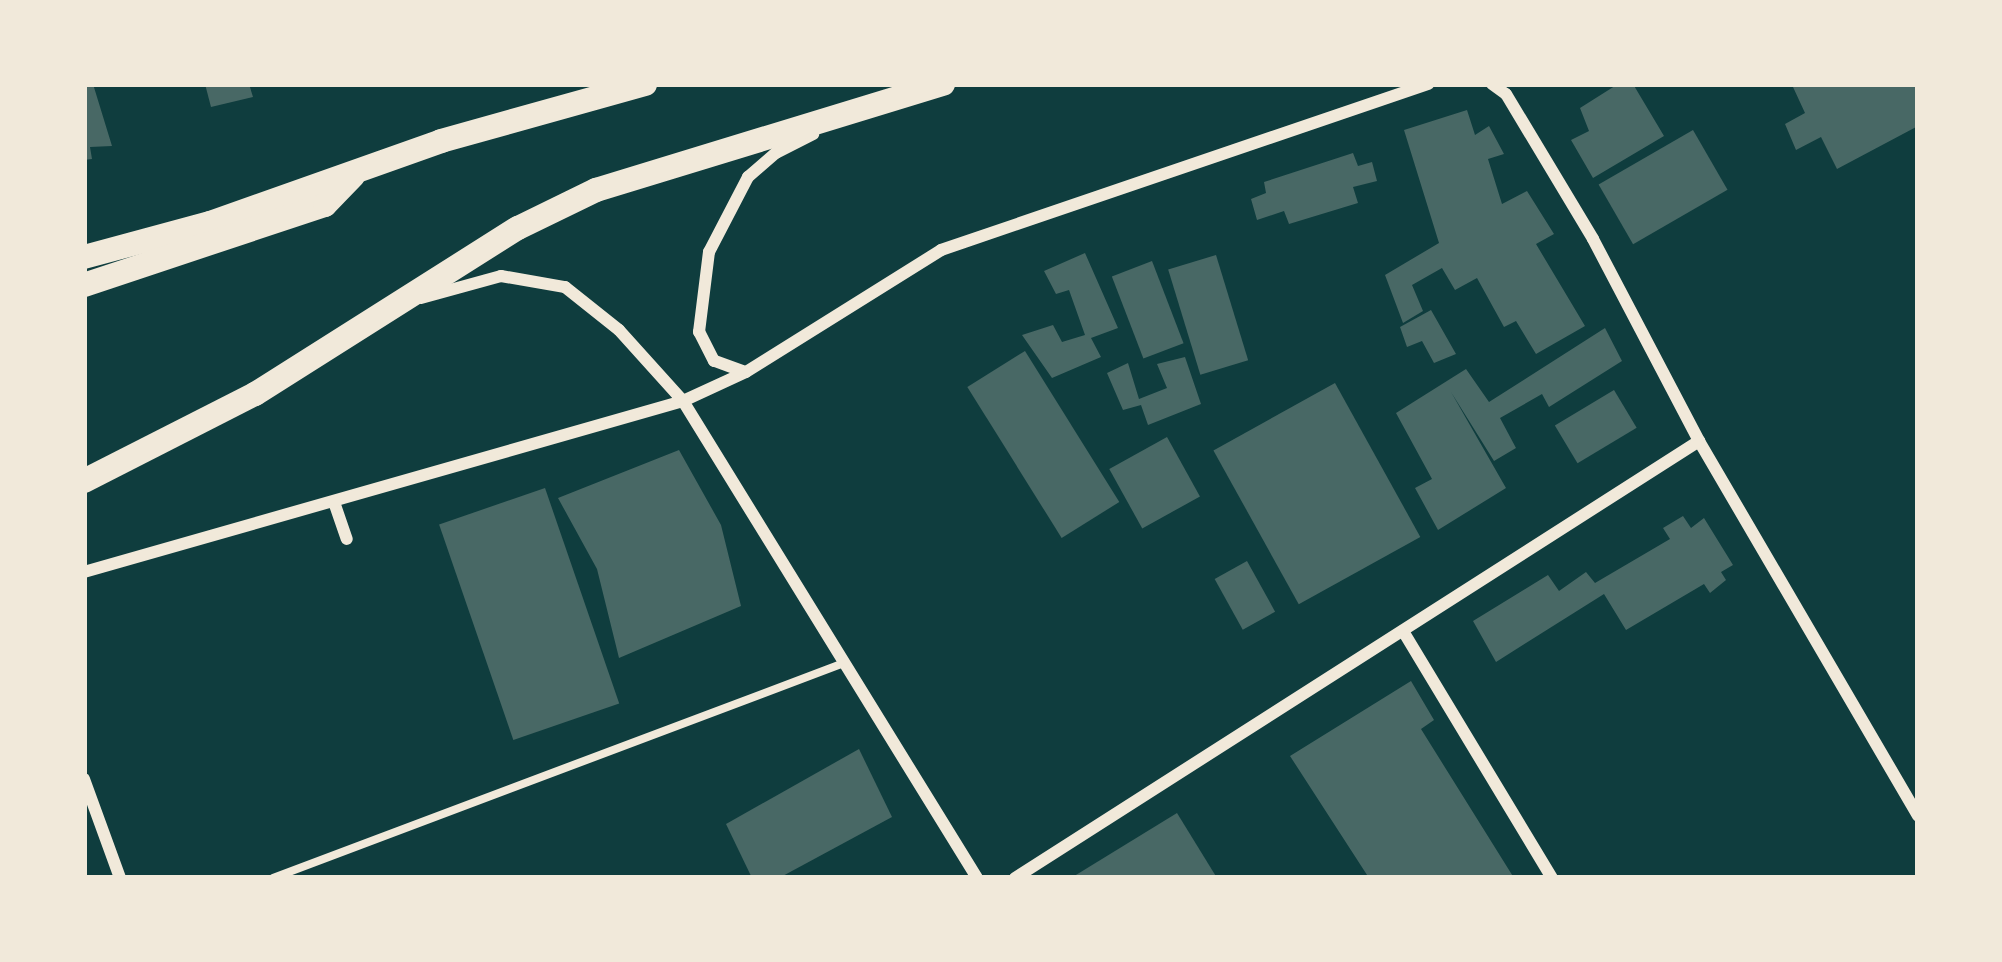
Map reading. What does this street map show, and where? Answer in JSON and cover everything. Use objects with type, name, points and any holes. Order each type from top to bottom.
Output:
[{"type":"main road","points":[[84,257],[210,223],[359,170],[645,84]]},
{"type":"main road","points":[[88,478],[255,394],[518,228],[596,190],[943,84]]},
{"type":"main road","points":[[84,285],[325,205],[359,170]]},
{"type":"street","points":[[84,572],[683,401],[746,372],[941,250],[1428,84]]},
{"type":"street","points":[[1492,84],[1506,94],[1593,238],[1700,441],[1918,816]]},
{"type":"street","points":[[746,372],[714,361],[699,332],[710,252],[725,215],[748,177],[776,153],[873,103]]},
{"type":"street","points":[[402,303],[501,276],[565,287],[619,330],[683,401],[977,878]]},
{"type":"street","points":[[1016,878],[1700,441]]},
{"type":"street","points":[[334,502],[347,539]]},
{"type":"street","points":[[1403,631],[1552,878]]},
{"type":"street","points":[[84,779],[120,878]]},
{"type":"lane","points":[[273,878],[846,662]]},
{"type":"building","points":[[84,84],[93,84],[112,146],[90,147],[92,159],[84,160]]},
{"type":"building","points":[[205,84],[249,84],[253,97],[211,107]]},
{"type":"building","points":[[1618,84],[1633,84],[1664,136],[1593,178],[1571,140],[1589,131],[1580,108]]},
{"type":"building","points":[[1918,84],[1918,126],[1837,169],[1821,137],[1796,150],[1785,124],[1805,113],[1793,87]]},
{"type":"building","points":[[1467,110],[1475,135],[1489,126],[1504,154],[1488,159],[1502,204],[1527,191],[1554,234],[1536,244],[1585,326],[1536,354],[1516,321],[1504,327],[1477,278],[1455,290],[1442,268],[1412,285],[1423,311],[1403,323],[1385,275],[1439,243],[1404,130]]},
{"type":"building","points":[[1693,130],[1728,190],[1633,244],[1599,184]]},
{"type":"building","points":[[1353,153],[1358,166],[1372,162],[1377,181],[1353,187],[1358,203],[1289,224],[1284,211],[1257,220],[1251,199],[1266,193],[1264,182]]},
{"type":"building","points":[[1085,253],[1118,328],[1091,338],[1101,357],[1052,378],[1022,335],[1053,325],[1062,342],[1085,335],[1069,290],[1056,294],[1044,271]]},
{"type":"building","points":[[1216,255],[1248,360],[1200,375],[1168,270]]},
{"type":"building","points":[[1152,261],[1184,343],[1143,359],[1112,276]]},
{"type":"building","points":[[1431,310],[1456,354],[1434,363],[1422,341],[1407,347],[1400,327]]},
{"type":"building","points":[[1605,328],[1622,361],[1549,407],[1542,394],[1500,418],[1516,448],[1494,461],[1451,392],[1506,488],[1438,530],[1415,488],[1432,479],[1396,413],[1466,369],[1489,402]]},
{"type":"building","points":[[1025,351],[1119,502],[1062,538],[967,387]]},
{"type":"building","points":[[1185,357],[1201,404],[1148,425],[1141,405],[1123,410],[1107,373],[1128,363],[1139,399],[1167,388],[1157,364]]},
{"type":"building","points":[[1335,383],[1420,537],[1299,604],[1213,450]]},
{"type":"building","points":[[1614,390],[1637,428],[1578,463],[1555,426]]},
{"type":"building","points":[[1167,437],[1200,496],[1142,528],[1109,469]]},
{"type":"building","points":[[679,450],[721,525],[741,606],[619,658],[597,569],[558,498]]},
{"type":"building","points":[[545,488],[619,704],[513,740],[439,524]]},
{"type":"building","points":[[1683,516],[1691,528],[1704,518],[1733,565],[1721,572],[1726,580],[1710,593],[1704,584],[1626,630],[1604,594],[1496,662],[1473,621],[1548,575],[1559,591],[1586,572],[1595,583],[1670,539],[1663,528]]},
{"type":"building","points":[[1247,561],[1275,612],[1243,630],[1215,579]]},
{"type":"building","points":[[1411,681],[1434,720],[1421,729],[1514,878],[1369,878],[1290,756]]},
{"type":"building","points":[[859,749],[892,817],[779,878],[752,878],[726,824]]},
{"type":"building","points":[[1177,813],[1217,878],[1071,878]]}]
